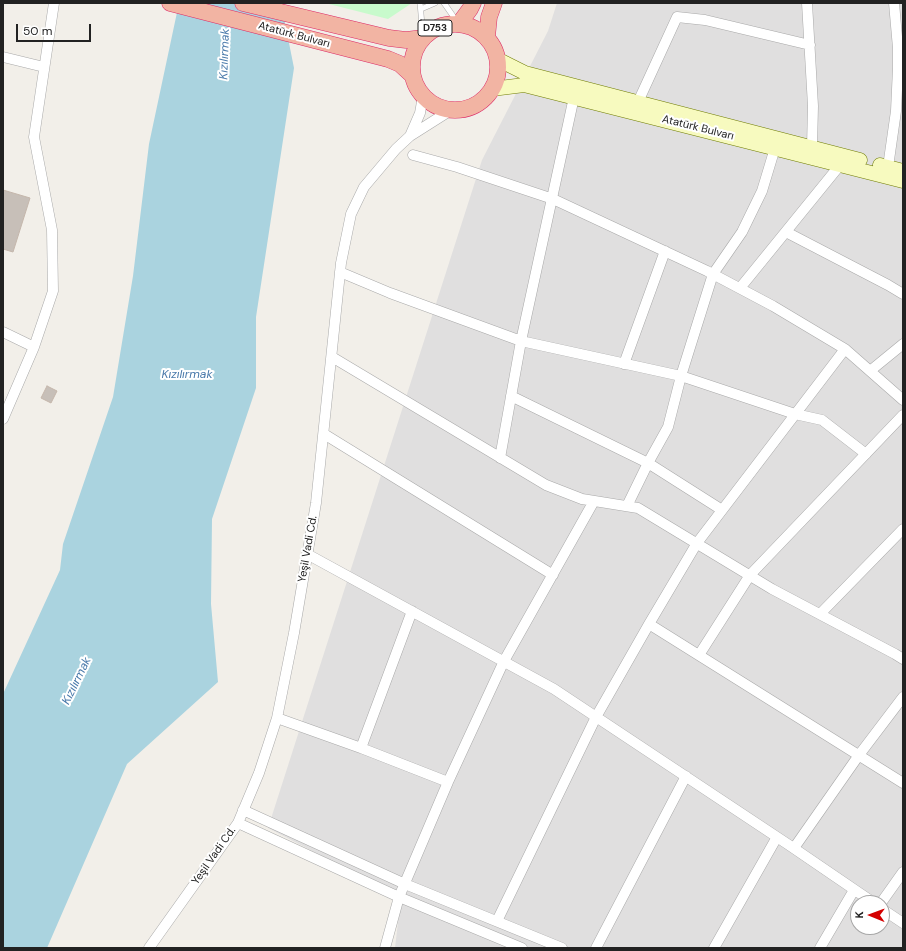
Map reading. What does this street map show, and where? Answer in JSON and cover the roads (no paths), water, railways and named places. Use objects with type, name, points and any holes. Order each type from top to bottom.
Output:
[{"type":"highway","name":"Atatürk Bulvarı","points":[[170,3],[388,59],[400,64],[412,75]]},
{"type":"highway","name":"Atatürk Bulvarı","points":[[243,3],[389,38],[406,40],[423,38]]},
{"type":"highway","name":"D753","points":[[459,24],[470,9],[472,3]]},
{"type":"highway","points":[[492,90],[497,75],[497,59],[492,44],[487,37],[489,17],[494,3]]},
{"type":"highway","name":"Atatürk Bulvarı","points":[[487,37],[474,28],[459,24],[443,25],[428,32],[416,48],[412,59],[412,75],[418,90],[423,96],[436,106],[451,110],[467,109],[474,106],[492,90]]},
{"type":"main road","name":"Atatürk Bulvarı","points":[[497,59],[525,73],[903,171]]},
{"type":"main road","name":"Atatürk Bulvarı","points":[[492,90],[524,84],[903,181]]},
{"type":"street","points":[[3,418],[34,347],[53,291],[52,230],[34,137],[54,3]]},
{"type":"street","points":[[807,3],[813,106],[812,147]]},
{"type":"street","points":[[888,167],[896,110],[898,75],[898,48],[894,3]]},
{"type":"street","points":[[638,102],[676,17],[705,20],[810,46]]},
{"type":"street","points":[[3,57],[44,67]]},
{"type":"street","points":[[410,136],[420,113],[423,96]]},
{"type":"street","points":[[500,458],[521,341],[574,97]]},
{"type":"street","points":[[410,136],[451,110]]},
{"type":"street","name":"Yeşil Vadi Cd.","points":[[149,948],[238,823],[259,773],[277,718],[294,633],[316,503],[340,272],[351,214],[364,187],[396,149],[410,136]]},
{"type":"street","points":[[627,506],[648,463],[668,428],[681,376],[714,274],[742,232],[762,191],[775,148]]},
{"type":"street","points":[[413,155],[457,167],[553,198],[714,274],[845,349],[903,400]]},
{"type":"street","points":[[740,288],[840,165]]},
{"type":"street","points":[[786,232],[903,294]]},
{"type":"street","points":[[624,364],[665,251]]},
{"type":"street","points":[[340,272],[390,293],[521,341],[681,376],[795,414],[822,420],[866,454]]},
{"type":"street","points":[[3,332],[34,347]]},
{"type":"street","points":[[870,371],[903,344]]},
{"type":"street","points":[[497,921],[596,717],[697,544],[845,349]]},
{"type":"street","points":[[332,357],[546,485],[582,499],[638,508],[750,575],[899,657],[903,647]]},
{"type":"street","points":[[511,396],[648,463],[722,510]]},
{"type":"street","points":[[699,655],[750,575],[903,415]]},
{"type":"street","points":[[324,434],[553,575]]},
{"type":"street","points":[[385,948],[399,897],[448,782],[504,661],[594,501]]},
{"type":"street","points":[[820,614],[903,529]]},
{"type":"street","points":[[307,554],[554,689],[794,848],[862,895]]},
{"type":"street","points":[[361,748],[412,611]]},
{"type":"street","points":[[649,624],[903,783]]},
{"type":"street","points":[[794,848],[859,755],[903,697]]},
{"type":"street","points":[[277,718],[361,748],[448,782]]},
{"type":"street","points":[[596,948],[686,776]]},
{"type":"street","points":[[243,810],[405,884],[562,948]]},
{"type":"street","points":[[238,823],[399,897],[522,948]]},
{"type":"street","points":[[714,948],[777,837]]},
{"type":"street","points":[[887,895],[903,872]]},
{"type":"street","points":[[820,948],[854,890]]},
{"type":"street","points":[[890,914],[903,923]]},
{"type":"lane","points":[[420,3],[423,38]]},
{"type":"lane","points":[[421,9],[435,3]]},
{"type":"lane","points":[[444,3],[459,24]]},
{"type":"water","name":"Kızılırmak","points":[[179,3],[281,3],[294,68],[256,317],[256,388],[212,519],[211,604],[218,682],[127,764],[47,948],[3,948],[3,694],[60,570],[63,544],[113,397],[133,276],[149,144]]}]
